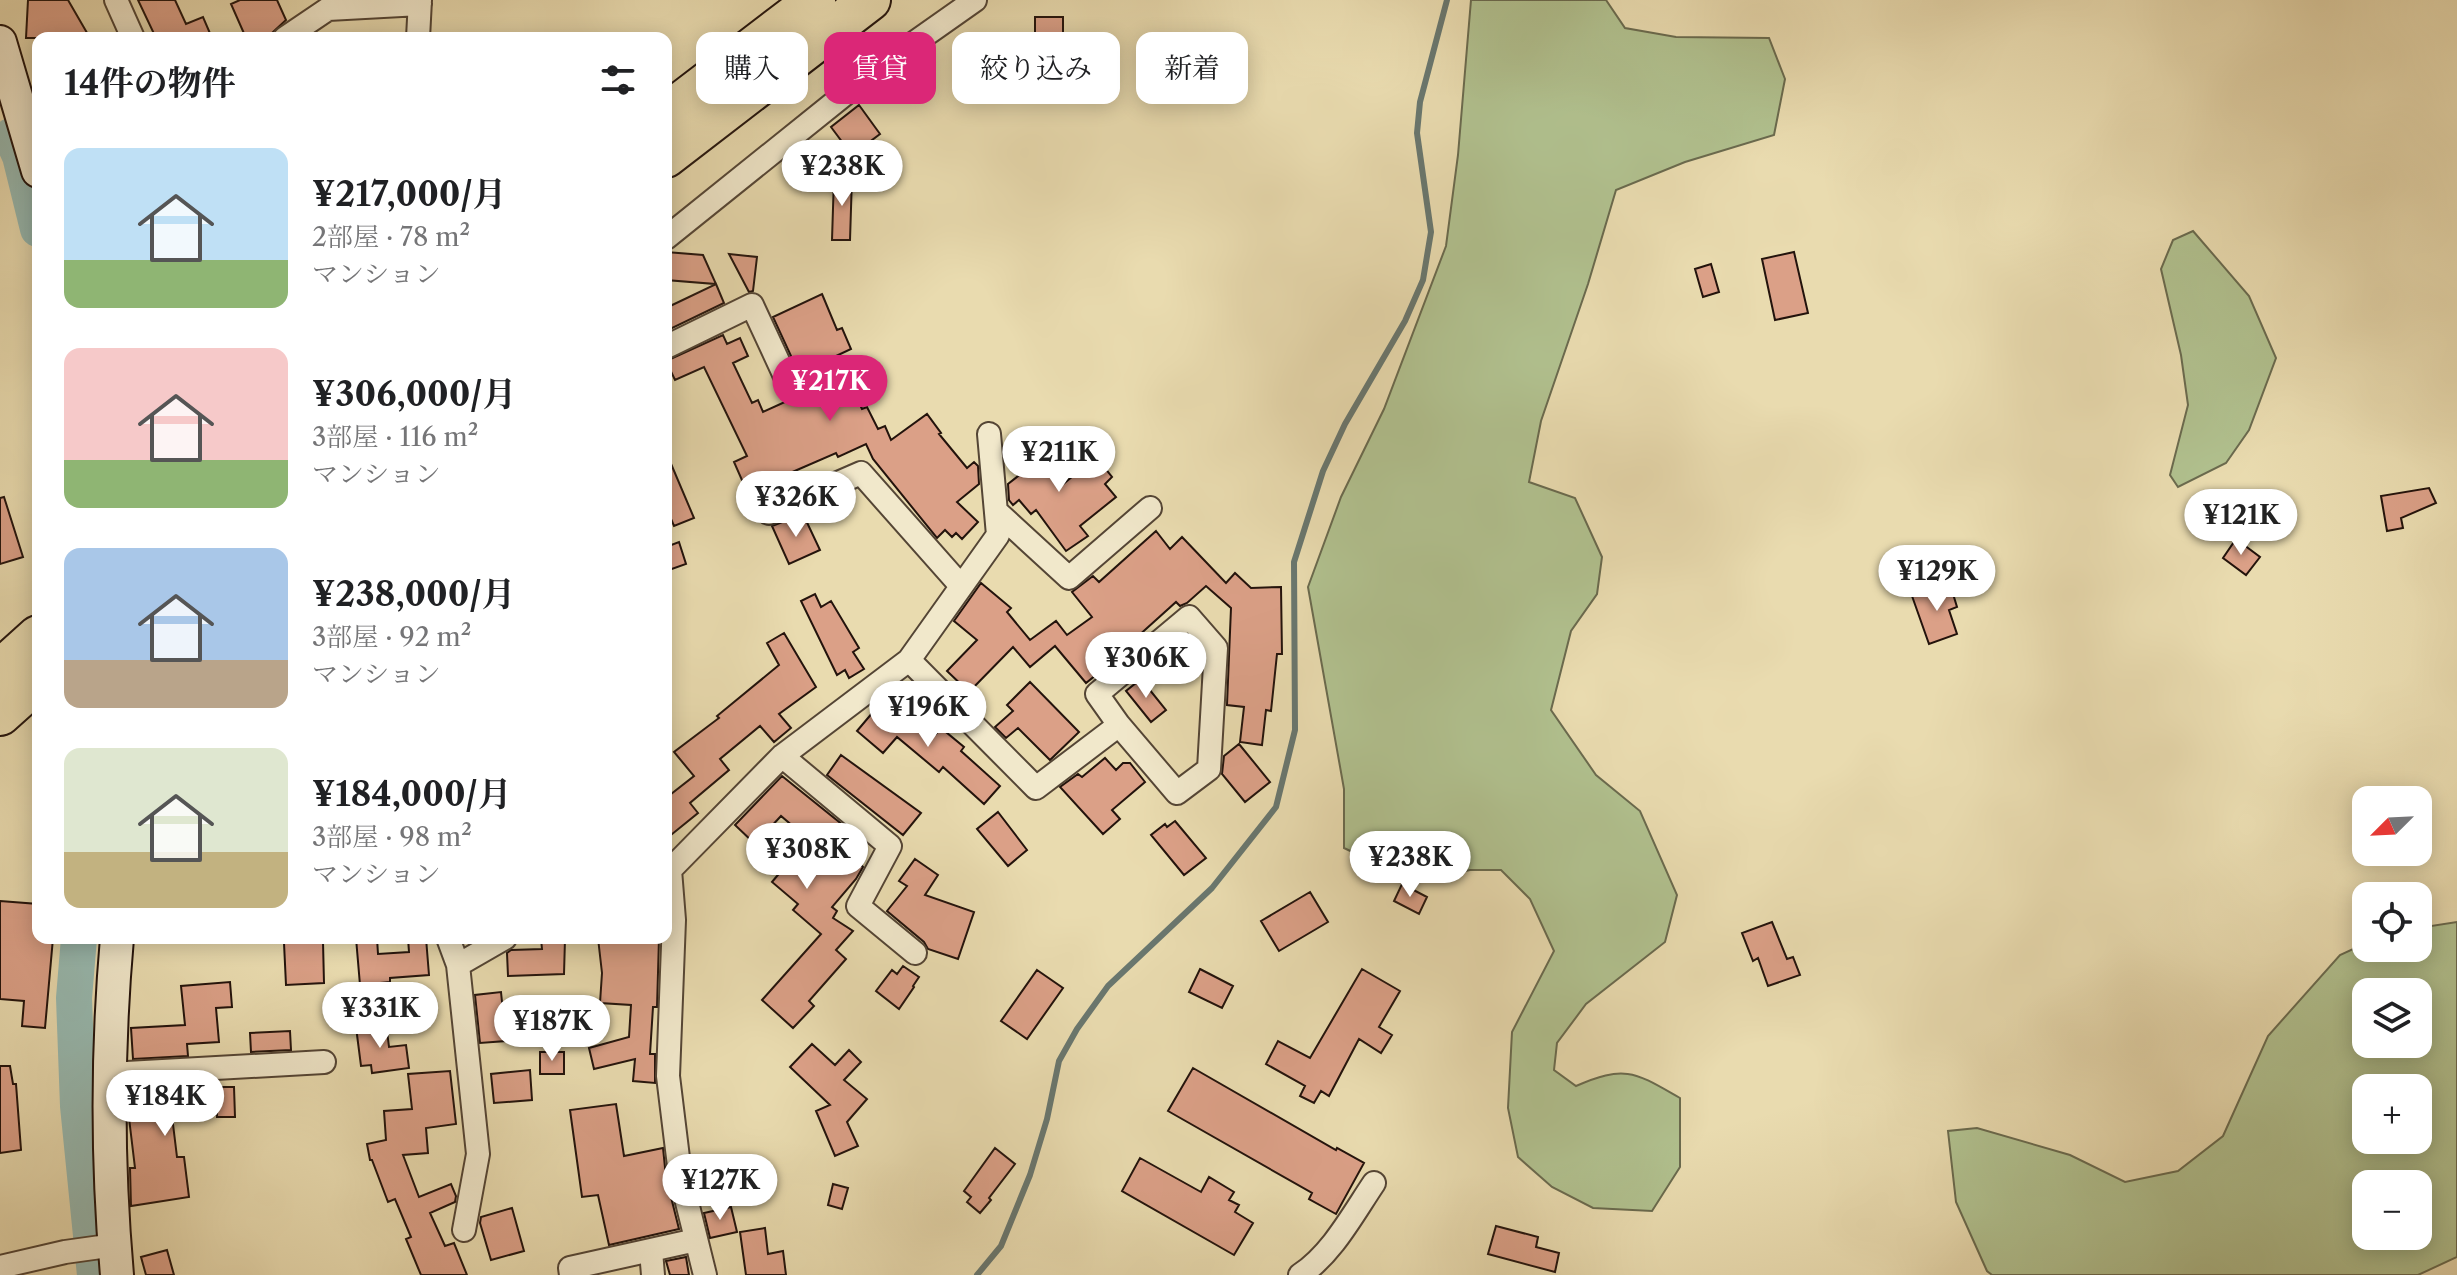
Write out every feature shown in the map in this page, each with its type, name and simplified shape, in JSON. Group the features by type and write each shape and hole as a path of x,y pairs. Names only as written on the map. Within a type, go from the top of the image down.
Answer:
{"highway":[{"path":"672,109 815,0"},
{"path":"672,152 870,0"},
{"path":"0,670 32,641"},
{"path":"0,715 32,686"}],"street":[{"path":"116,0 130,32"},
{"path":"672,233 867,64 975,0"},
{"path":"294,32 328,9 420,2 418,32"},
{"path":"0,42 32,151"},
{"path":"672,344 752,305 790,387"},
{"path":"672,864 782,756 909,660 998,535 989,434"},
{"path":"769,513 861,473 961,586"},
{"path":"996,511 1069,578 1150,508"},
{"path":"1189,617 1216,648 1209,769 1177,793 1119,725 1097,694 1189,617"},
{"path":"909,660 1036,788 1119,725"},
{"path":"782,756 890,846 858,906 915,953"},
{"path":"672,903 668,1076 680,1174 705,1275"},
{"path":"0,1267 65,1252 116,1260 109,1022 116,944"},
{"path":"450,944 458,965 478,1154 464,1230"},
{"path":"458,965 495,944"},
{"path":"109,1074 324,1062"},
{"path":"1300,1275 1313,1266 1374,1183"},
{"path":"571,1275 570,1268 696,1240"},
{"path":"651,1251 653,1275"}],"green space":[{"path":"1471,0 1606,0 1625,28 1676,37 1769,38 1785,79 1774,135 1685,162 1616,190 1541,421 1529,482 1575,498 1602,557 1597,594 1571,631 1551,710 1596,775 1640,811 1677,895 1665,942 1586,1004 1557,1043 1554,1070 1576,1086 1607,1075 1630,1074 1680,1098 1680,1167 1652,1211 1593,1208 1552,1187 1518,1157 1508,1108 1512,1032 1554,951 1530,899 1501,870 1470,870 1416,882 1344,848 1344,789 1308,587 1341,497 1384,409 1446,246 1458,155"},
{"path":"2193,231 2249,296 2276,358 2249,430 2226,463 2178,487 2170,475 2188,405 2181,355 2161,269 2173,240"},
{"path":"2457,922 2457,1257 2418,1275 1992,1275 1987,1271 1956,1202 1948,1131 1977,1128 2070,1155 2125,1182 2178,1171 2223,1136 2268,1036 2340,955 2352,949 2352,962 2432,962 2432,926"}],"building":[{"path":"28,0 68,0 87,32 32,32 32,38 26,38"},
{"path":"138,0 175,0 186,24 203,17 209,32 153,32"},
{"path":"240,0 277,0 286,20 273,32 243,32 231,4"},
{"path":"1035,17 1063,17 1063,32 1035,32"},
{"path":"859,105 880,134 852,155 831,127"},
{"path":"834,177 852,177 850,240 832,240"},
{"path":"672,252 703,255 716,284 672,280"},
{"path":"1794,252 1808,313 1775,320 1762,259"},
{"path":"729,254 757,257 753,291 749,292"},
{"path":"1711,264 1719,292 1703,297 1695,269"},
{"path":"716,284 724,303 672,328 672,305"},
{"path":"822,294 837,330 842,328 851,349 836,356 862,409 867,407 878,429 885,426 891,440 927,414 967,468 974,462 978,466 979,484 957,502 978,522 962,539 956,533 952,537 945,530 937,538 873,459 866,444 838,457 836,453 774,480 767,484 772,494 752,503 734,462 747,456 704,367 675,380 672,358 723,335 727,344 740,338 748,356 733,363 752,403 758,400 763,412 797,399 802,394 803,382 773,317"},
{"path":"1027,438 1062,485 1096,457 1112,477 1105,484 1116,497 1080,526 1088,536 1066,551 1036,510 1031,514 1019,500 1013,505 1009,500 1008,484 1022,473 1007,453"},
{"path":"672,466 694,518 674,526 672,521"},
{"path":"2429,488 2436,503 2401,518 2403,528 2387,531 2381,496"},
{"path":"4,497 23,557 0,564 0,498"},
{"path":"803,514 820,550 789,564 772,526"},
{"path":"1156,531 1170,549 1182,537 1226,583 1235,573 1251,588 1281,587 1282,654 1277,654 1271,711 1266,710 1262,745 1240,742 1244,707 1227,705 1231,608 1206,586 1187,603 1180,606 1176,602 1126,647 1128,649 1086,683 1055,646 1030,667 1013,647 969,692 947,671 977,640 954,621 981,583 1011,608 1007,612 1030,640 1056,621 1067,635 1092,617 1072,592 1093,576 1099,582"},
{"path":"2236,539 2260,557 2246,575 2223,558"},
{"path":"679,542 686,564 672,569 672,545"},
{"path":"1950,584 1957,607 1949,610 1957,634 1929,644 1912,596"},
{"path":"815,594 821,607 831,601 859,648 853,652 864,669 849,678 845,670 837,675 801,601"},
{"path":"784,633 816,687 779,714 791,728 774,742 760,726 720,759 729,770 690,803 698,813 672,834 672,793 694,776 674,752 719,718 717,716 779,665 767,643"},
{"path":"1141,679 1166,710 1151,722 1126,691"},
{"path":"1030,682 1079,732 1050,760 1018,728 1006,738 995,727 1013,711 1007,705"},
{"path":"884,699 923,734 928,728 936,734 941,728 964,747 961,751 1000,786 984,804 943,767 939,772 897,737 883,753 857,731"},
{"path":"1239,744 1270,782 1245,802 1222,774 1224,756"},
{"path":"841,755 921,813 903,835 827,775"},
{"path":"1105,758 1116,770 1123,763 1130,763 1145,782 1112,810 1120,819 1103,834 1060,787 1078,774 1082,777"},
{"path":"782,776 849,830 837,844 863,867 832,907 837,911 833,918 853,931 836,950 846,959 809,1001 814,1006 793,1028 762,1000 821,934 793,910 798,904 772,882 808,839 781,816 755,844 735,825"},
{"path":"998,812 1027,850 1008,866 977,829"},
{"path":"1175,821 1206,858 1184,875 1151,835 1165,824 1167,827"},
{"path":"915,859 938,875 925,895 974,912 958,959 928,949 924,942 887,911 907,886 899,881"},
{"path":"1402,884 1427,897 1419,914 1394,901"},
{"path":"1310,892 1328,922 1279,951 1261,921"},
{"path":"0,901 32,904 32,944 52,944 45,1028 22,1026 24,1001 0,999"},
{"path":"1772,922 1787,959 1793,957 1800,975 1768,986 1758,958 1753,961 1742,933"},
{"path":"284,944 323,944 324,983 286,985"},
{"path":"357,944 377,944 378,954 409,952 408,944 426,944 429,975 390,978 390,982 360,985"},
{"path":"542,944 565,944 564,974 508,976 507,953 511,950 542,949"},
{"path":"599,944 659,944 657,1007 653,1007 650,1054 655,1054 655,1083 633,1081 635,1059 594,1069 589,1048 629,1037 631,1005 600,1003 602,973"},
{"path":"903,966 919,977 899,1009 876,991 892,970 897,974"},
{"path":"1200,969 1233,986 1222,1008 1189,992"},
{"path":"1362,969 1400,991 1379,1027 1392,1035 1381,1053 1359,1039 1329,1096 1321,1091 1314,1103 1300,1096 1305,1086 1266,1064 1278,1041 1310,1058"},
{"path":"1037,970 1063,988 1027,1039 1001,1021"},
{"path":"230,982 232,1007 216,1008 219,1042 187,1044 188,1056 133,1059 131,1028 185,1025 181,986"},
{"path":"501,992 506,1041 480,1043 475,995"},
{"path":"386,1023 389,1047 406,1045 409,1068 372,1073 371,1065 361,1066 356,1027"},
{"path":"290,1031 291,1050 251,1052 250,1033"},
{"path":"812,1044 835,1065 849,1050 861,1062 844,1080 867,1099 847,1122 858,1146 835,1156 816,1111 830,1105 790,1067"},
{"path":"540,1052 564,1052 564,1074 540,1074"},
{"path":"0,1066 10,1066 13,1084 16,1084 21,1150 0,1153"},
{"path":"1193,1068 1364,1163 1336,1214 1309,1199 1312,1193 1168,1111"},
{"path":"530,1070 532,1100 494,1103 491,1074"},
{"path":"450,1071 456,1124 426,1128 428,1153 403,1155 419,1197 451,1184 455,1202 430,1213 445,1246 454,1243 467,1275 421,1275 406,1239 411,1237 395,1199 388,1202 370,1160 367,1144 386,1140 384,1111 412,1109 408,1074"},
{"path":"173,1084 174,1095 216,1094 216,1087 234,1087 235,1117 217,1117 217,1114 172,1116 177,1157 184,1157 189,1197 131,1206 130,1168 135,1168 129,1087"},
{"path":"616,1104 624,1156 663,1148 666,1177 679,1229 609,1245 598,1195 582,1197 570,1110"},
{"path":"995,1148 1015,1164 980,1213 967,1202 971,1197 964,1191"},
{"path":"1140,1158 1201,1192 1209,1177 1234,1192 1229,1200 1239,1205 1235,1212 1253,1223 1234,1255 1122,1191"},
{"path":"833,1184 848,1188 842,1209 828,1205"},
{"path":"731,1207 737,1232 710,1238 704,1213"},
{"path":"512,1208 524,1251 491,1260 481,1217"},
{"path":"1496,1226 1538,1237 1536,1247 1559,1253 1555,1272 1488,1254"},
{"path":"765,1228 768,1254 783,1251 786,1275 746,1275 740,1232"},
{"path":"167,1250 174,1275 146,1275 141,1257"},
{"path":"686,1257 689,1275 670,1275 666,1261"}],"waterway":[{"path":"977,1275 1001,1246 1030,1175 1047,1119 1059,1061 1077,1029 1108,986 1212,888 1276,807 1295,730 1294,562 1323,471 1345,424 1405,321 1423,280 1431,232 1417,133 1420,102 1447,0"},
{"path":"11,136 20,156 32,205"},
{"path":"78,944 74,998 78,1106 95,1275"}],"tunnel":[{"path":"836,15 849,32"}]}
